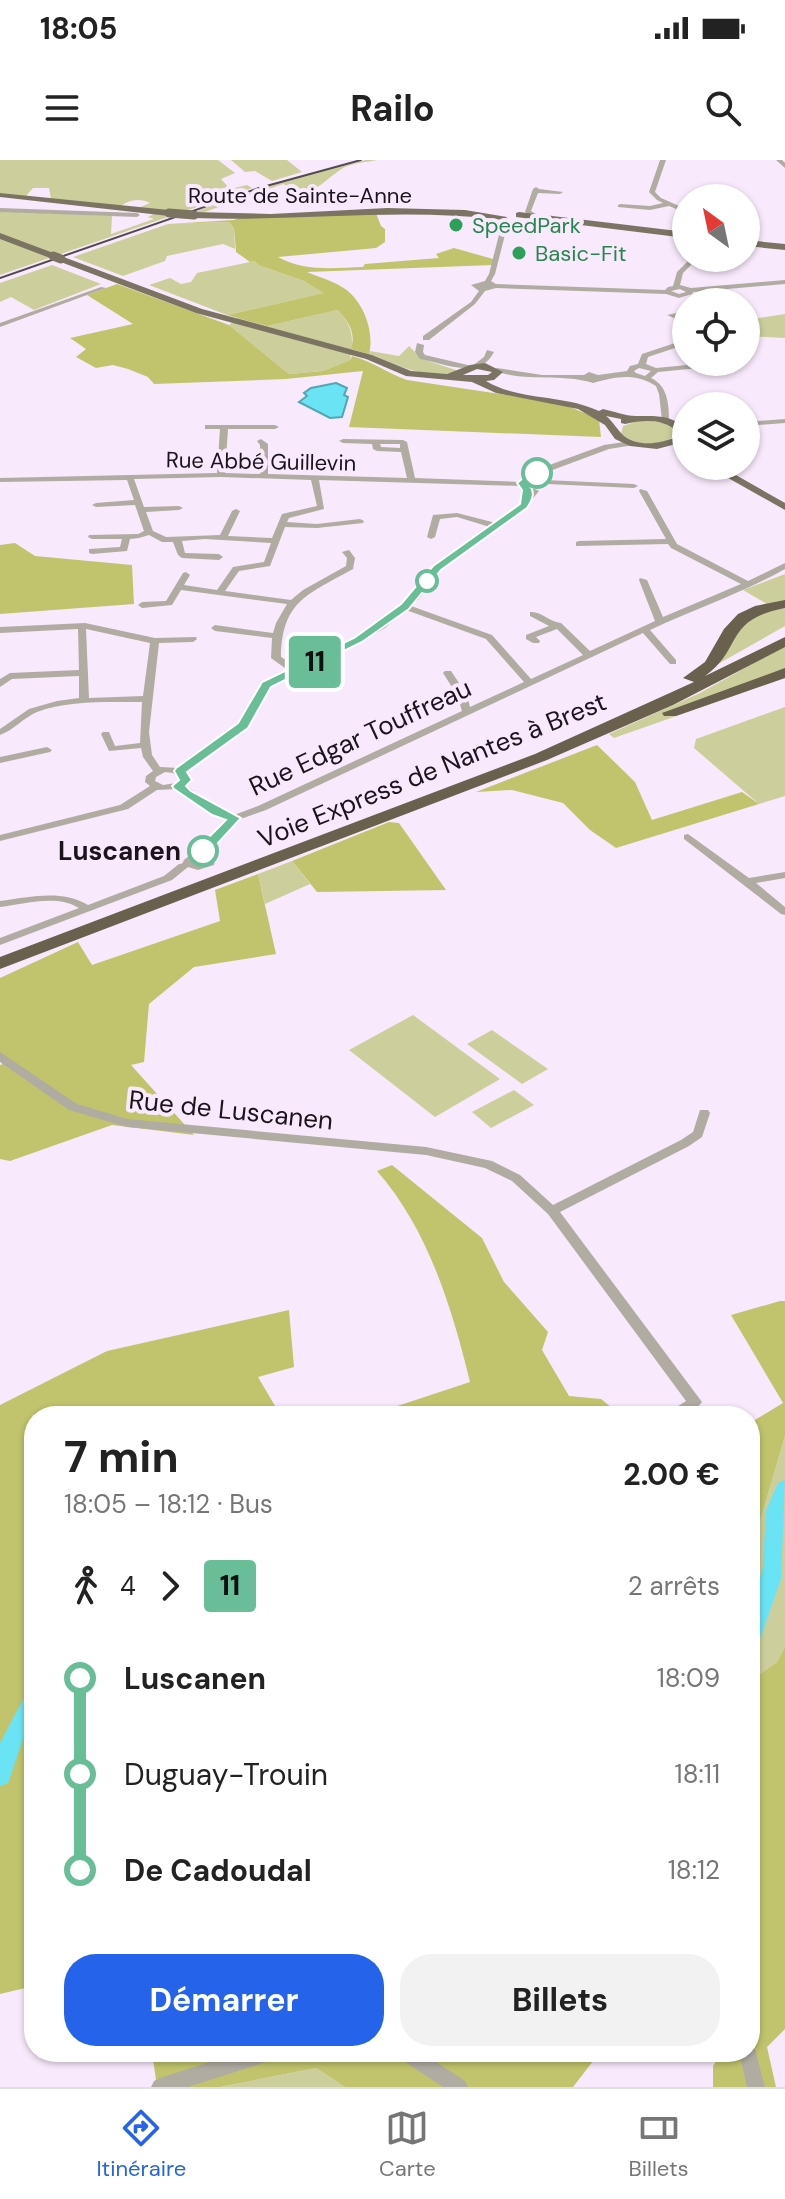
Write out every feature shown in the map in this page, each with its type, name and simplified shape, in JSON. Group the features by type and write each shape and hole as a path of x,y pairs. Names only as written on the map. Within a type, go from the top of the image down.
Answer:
{"highway":[{"path":"642,705 711,666 735,623 751,613 785,605"},
{"name":"Voie Express de Nantes à Brest","path":"0,954 486,771 642,705 785,632"},
{"name":"Voie Express de Nantes à Brest","path":"0,963 501,773 667,702 785,641"},
{"path":"501,773 785,673"}],"main road":[{"name":"Route de Sainte-Anne","path":"0,195 57,207 239,217 457,212 510,218 559,217"},
{"name":"Route de Sainte-Anne","path":"510,218 559,217 672,233"},
{"path":"0,236 199,311 369,357 409,374 438,378 492,367 491,383 497,388 560,397 615,417 664,415 672,423"},
{"path":"760,244 785,247"},
{"path":"470,373 500,392 567,402 607,419 631,443 672,448"},
{"path":"618,433 638,418"},
{"path":"664,445 672,440"},
{"path":"739,480 785,504"},
{"path":"745,480 785,504"}],"street":[{"path":"663,160 652,189 672,206"},
{"path":"779,160 785,166"},
{"path":"536,216 528,212 536,190 560,192"},
{"path":"620,206 650,208 668,204"},
{"path":"0,210 57,207 137,215 151,211"},
{"path":"510,218 488,286 473,303 423,342 419,352 423,357 470,373 492,367 518,375 584,377 593,381 601,376 672,370"},
{"path":"676,287 680,272"},
{"path":"714,288 785,282"},
{"path":"488,286 672,294"},
{"path":"0,325 103,288"},
{"path":"667,292 681,288"},
{"path":"641,366 645,356 672,346"},
{"path":"631,373 631,368 641,366 652,373 662,389 664,415"},
{"path":"760,423 785,421"},
{"path":"208,427 275,427"},
{"path":"221,475 224,427"},
{"path":"607,447 618,433"},
{"path":"338,454 344,439 403,442 412,481"},
{"path":"261,441 264,444 264,477"},
{"path":"545,480 607,447 631,443"},
{"name":"Rue Abbé Guillevin","path":"1,482 221,475 412,481 528,489 545,480"},
{"path":"130,478 149,532"},
{"path":"220,592 236,569 267,564 285,516 321,507 315,480"},
{"path":"545,480 568,485 611,485 638,492 670,541 681,552 749,585"},
{"path":"155,787 149,779 158,771 181,771 243,725 266,685 364,637 405,607 437,568 497,526 528,489"},
{"path":"96,505 179,508"},
{"path":"223,538 236,511"},
{"path":"431,537 436,517 457,515 497,526"},
{"path":"281,524 317,526 360,521"},
{"path":"92,537 126,537 149,532 165,540 223,538 275,541"},
{"path":"92,551 124,549 126,537"},
{"path":"177,540 182,555 219,557"},
{"path":"579,544 670,541"},
{"path":"296,671 276,658 275,636 290,602 350,567 351,558 346,552"},
{"name":"Rue Edgar Touffreau","path":"0,942 168,878 203,851 234,818 262,808 785,566"},
{"path":"142,605 169,603 186,575"},
{"path":"728,576 733,590"},
{"path":"643,580 660,622"},
{"path":"176,591 220,592 290,602"},
{"path":"176,591 207,598"},
{"path":"405,607 475,629 489,637 530,683"},
{"path":"533,614 556,626 589,656"},
{"path":"536,641 529,637 556,626"},
{"path":"83,628 84,702"},
{"path":"0,630 83,628 155,641 193,639"},
{"path":"215,628 275,636"},
{"path":"644,629 673,662"},
{"path":"155,641 152,681 146,699 145,745 147,755 158,771"},
{"path":"0,684 10,676 84,673"},
{"path":"448,673 462,695 467,711"},
{"path":"0,732 34,710 84,702 146,699"},
{"path":"106,734 113,754 145,745"},
{"path":"0,760 47,750"},
{"path":"179,786 186,780 181,771"},
{"path":"0,838 124,807 155,787 179,786 216,812 234,818"},
{"path":"688,837 785,912"},
{"path":"747,881 785,875"},
{"path":"0,904 62,898 75,900 86,908"},
{"name":"Rue de Luscanen","path":"0,1056 73,1107 127,1123 426,1151 488,1164 516,1178 552,1211 695,1402 689,1406"},
{"path":"552,1211 685,1143 698,1134 704,1113"},
{"path":"160,2087 238,2062"},
{"path":"420,2062 459,2087"},
{"path":"750,2062 756,2087"}],"green space":[{"path":"0,160 218,160 235,173 221,179 230,189 247,185 252,188 0,275 0,211 112,216 111,234 154,219 148,217 159,211 138,208 150,203 139,200 121,206 51,199 49,188 33,188 26,196 0,193"},
{"path":"231,160 287,160 302,172 272,181 255,171 245,172"},
{"path":"366,160 377,160 345,167 312,189 283,184 199,214 191,213 291,179"},
{"path":"376,213 385,229 385,242 376,248 278,257 309,267 363,267 365,264 439,258 436,254 454,248 493,259 493,265 307,272 338,285 356,299 369,326 369,354 351,349 353,338 350,328 338,310 267,326 227,315 324,293 304,281 258,265 255,261 250,262 236,252 234,228 229,222 168,224 234,220 245,215"},
{"path":"229,222 234,228 235,249 223,244 167,256 165,261 123,276 73,257 168,224"},
{"path":"255,261 325,293 227,315 149,285 170,278 181,284 191,282 197,273"},
{"path":"52,265 101,284 34,310 11,297 0,302 0,283"},
{"path":"117,284 229,325 289,374 323,371 350,360 352,356 407,380 560,403 599,419 601,437 349,427 363,371 286,379 154,384 148,377 128,369 113,365 96,368 76,357 86,349 70,338 133,324 87,295"},
{"path":"338,310 351,333 350,360 323,371 289,374 229,325 238,318 267,326"},
{"path":"785,314 785,338 760,337 760,318"},
{"path":"409,346 422,359 459,371 435,375 424,373 369,354 370,351 399,356"},
{"path":"641,420 665,423 672,427 672,438 649,444 634,441 621,434 623,426"},
{"path":"15,543 35,556 132,565 134,604 0,614 0,545"},
{"path":"785,574 785,602 767,604 743,590"},
{"path":"785,608 785,626 718,664 742,625 759,615"},
{"path":"785,646 785,678 614,738 609,734 700,693"},
{"path":"785,707 785,796 759,804 694,748 696,739"},
{"path":"597,745 635,782 652,820 742,792 759,804 616,848 590,830 563,803 512,790 476,792"},
{"path":"389,822 399,823 446,890 317,892 292,861"},
{"path":"292,861 310,884 265,904 258,874"},
{"path":"258,874 276,954 194,967 149,1004 144,1062 131,1065 194,1135 112,1125 10,1161 0,1159 0,1065 3,1064 0,1061 0,978 78,942 92,965 220,921 215,890"},
{"path":"413,1015 500,1079 435,1117 349,1050"},
{"path":"492,1030 548,1069 522,1084 467,1044"},
{"path":"514,1090 534,1105 491,1128 472,1112"},
{"path":"392,1165 482,1238 504,1282 548,1332 542,1350 569,1396 601,1399 610,1406 397,1406 470,1382 436,1270 411,1218 377,1171"},
{"path":"785,1301 785,1436 760,1521 760,1417 783,1403 731,1315"},
{"path":"289,1310 294,1367 258,1377 275,1406 24,1406 24,1988 0,1994 0,1405 107,1351"},
{"path":"785,1436 785,1647 777,1662 760,1674 760,1521"},
{"path":"785,1647 785,2029 767,2047 776,2087 713,2087 716,2062 760,2062 760,1674 777,1662"},
{"path":"153,2062 592,2062 573,2087 345,2087 316,2068 220,2087 157,2087"},
{"path":"316,2068 345,2087 220,2087"}],"water":[{"path":"336,383 347,388 344,395 348,397 342,417 330,418 299,402 311,388"}],"waterway":[{"path":"760,1615 773,1567 775,1510 785,1488"},
{"path":"0,1776 14,1733 24,1716"}],"railway":[{"path":"0,278 259,188 361,160"}],"bus line":[{"name":"11","path":"203,851 234,818 216,812 187,794 179,786 186,780 181,771 243,725 266,685 358,640 405,607 437,568 523,506 528,500 528,490 522,483 537,473"}],"place":[{"name":"SpeedPark","path":"456,225"},
{"name":"Basic-Fit","path":"519,253"},
{"name":"Luscanen","path":"203,851"}]}
